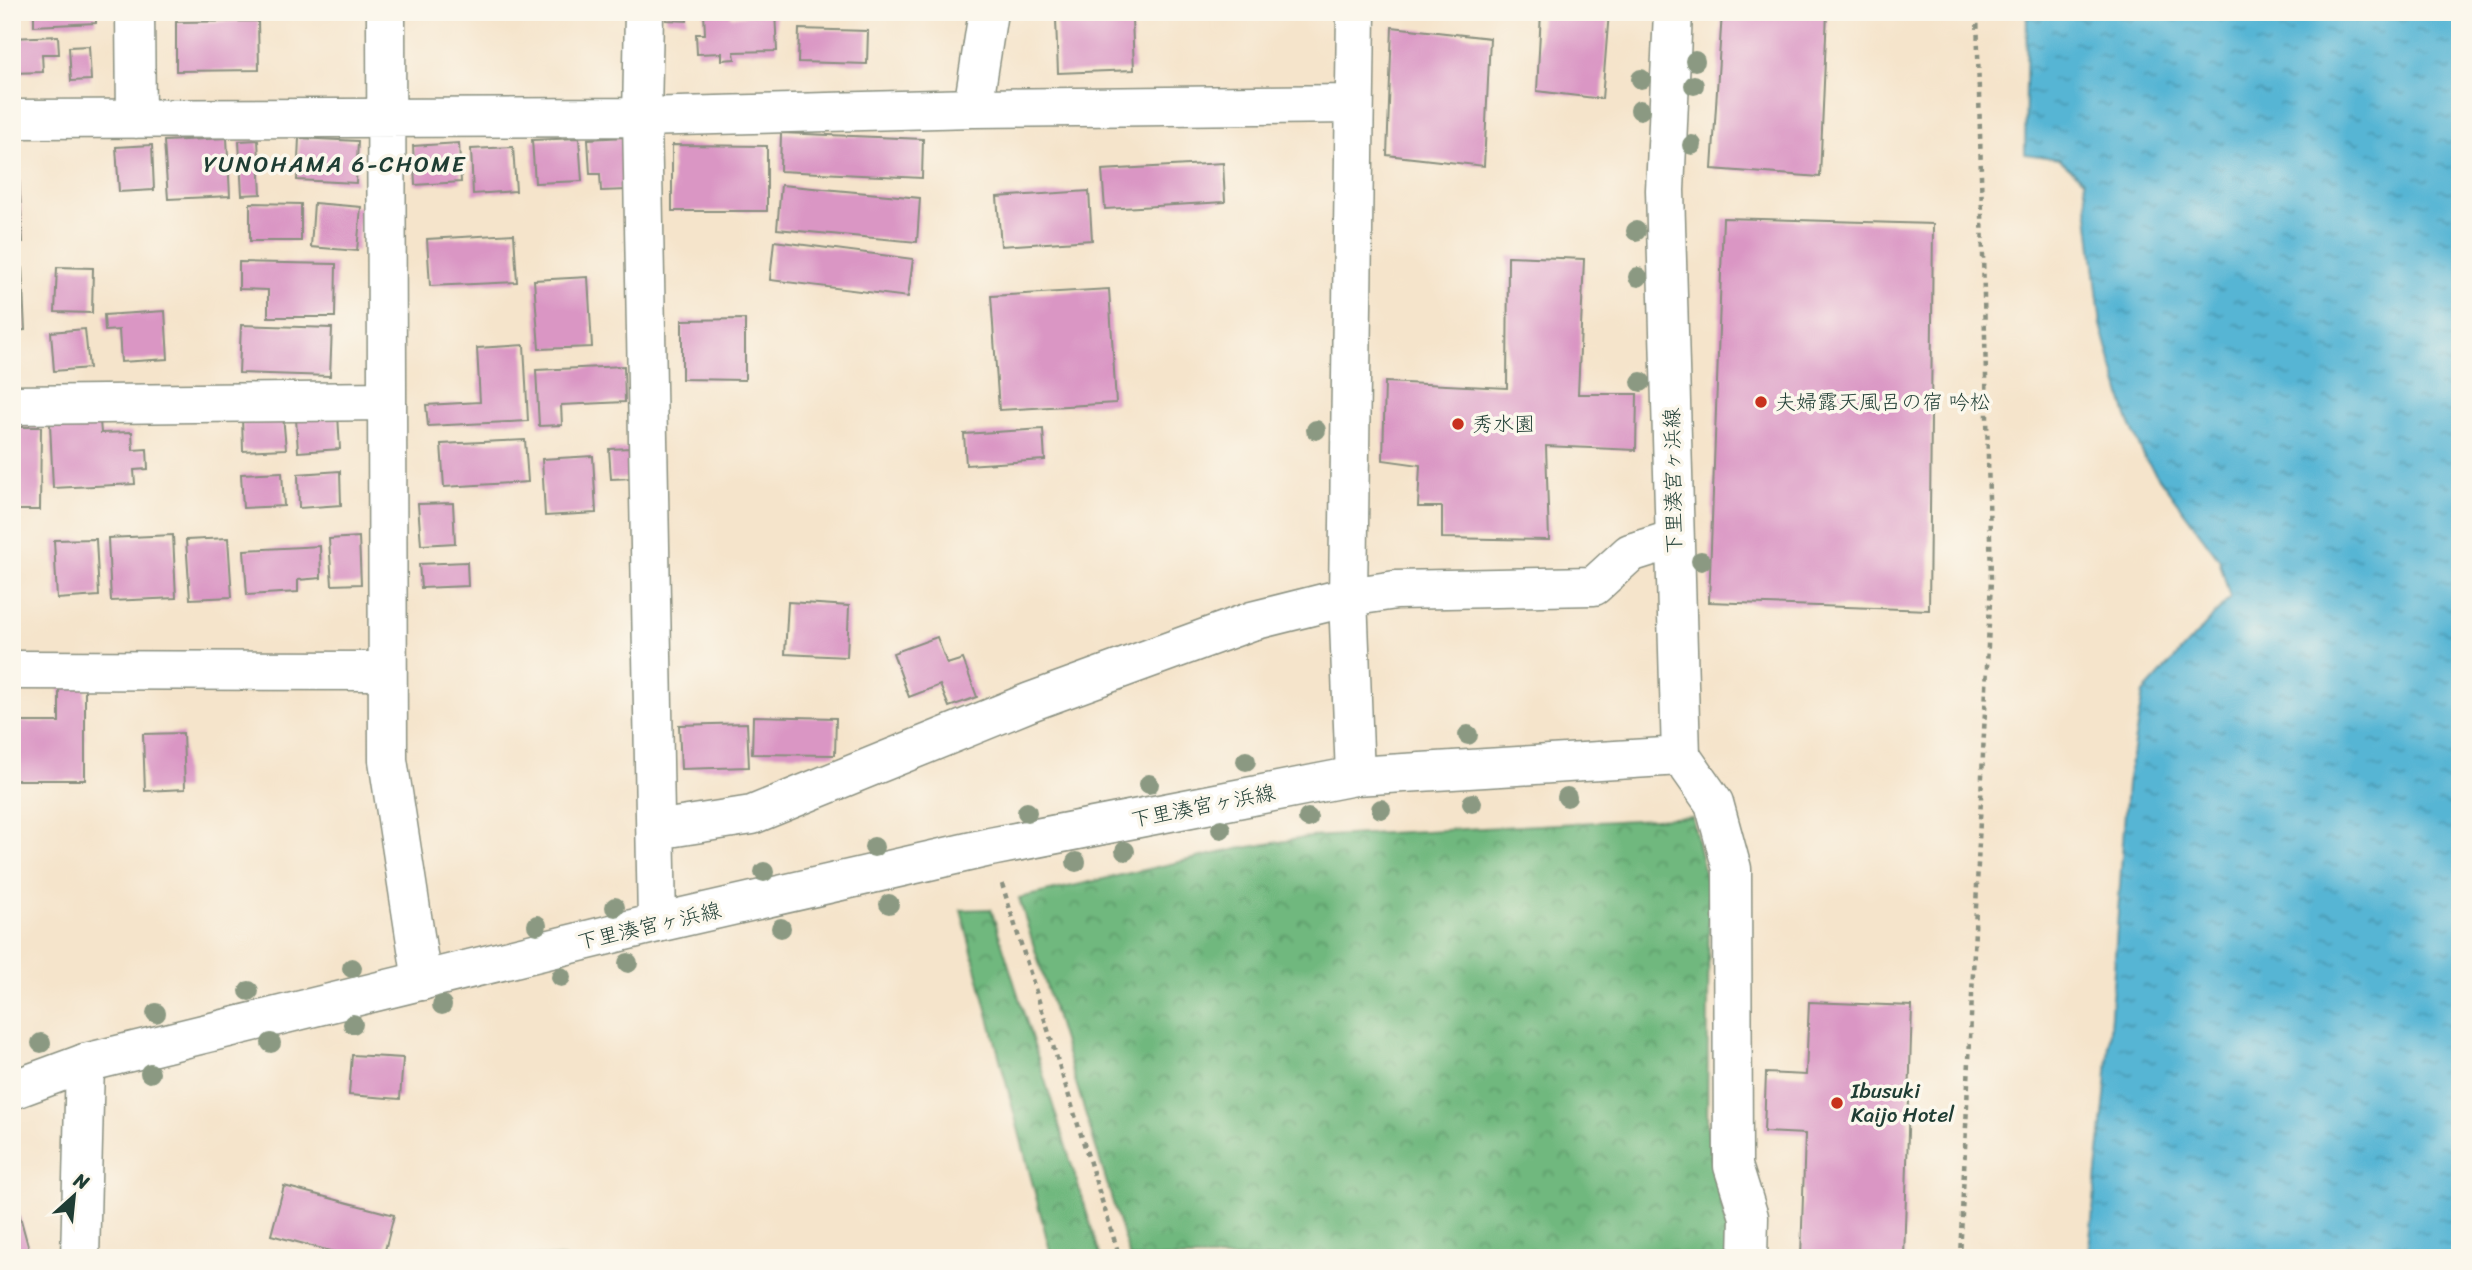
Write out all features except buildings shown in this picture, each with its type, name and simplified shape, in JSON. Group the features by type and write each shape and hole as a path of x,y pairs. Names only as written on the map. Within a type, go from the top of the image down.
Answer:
{"street":[{"path":"135,12 135,119"},
{"path":"386,12 388,760 422,981"},
{"path":"644,12 642,117 657,923"},
{"path":"973,108 988,12"},
{"path":"1355,776 1348,597 1356,12"},
{"name":"下里湊宮ヶ浜線","path":"12,1090 85,1063 657,923 990,847 1355,776 1681,756 1665,190 1673,12"},
{"path":"12,119 642,117 973,108 1354,104"},
{"path":"12,405 385,401"},
{"path":"656,830 752,814 1030,702 1252,621 1348,597 1396,590 1594,586 1630,553 1674,539"},
{"path":"12,670 386,671"},
{"path":"1681,756 1714,803 1732,869 1733,1166 1749,1217 1748,1258"},
{"path":"80,1258 85,1063"}],"path":[{"path":"1960,1258 1991,579 1977,12"},
{"path":"990,847 1120,1258"}],"green space":[{"path":"1692,817 1709,893 1707,1126 1727,1232 1727,1258 1130,1258 1019,898 1237,849 1310,837"},
{"path":"991,909 1101,1258 1052,1258 961,910"},
{"path":"404,1249 565,1258 401,1258"}],"water":[{"path":"2027,12 2460,12 2460,1258 2088,1258 2106,1086 2127,783 2143,693 2230,598 2219,559 2145,459 2127,417 2101,325 2084,180 2059,159 2025,154"}],"place":[{"name":"夫婦露天風呂の宿 吟松","path":"1761,402"},
{"name":"秀水園","path":"1458,424"},
{"name":"Ibusuki Kaijo Hotel","path":"1837,1103"}],"district":[{"name":"YUNOHAMA 6-CHOME","path":"335,164"}]}
